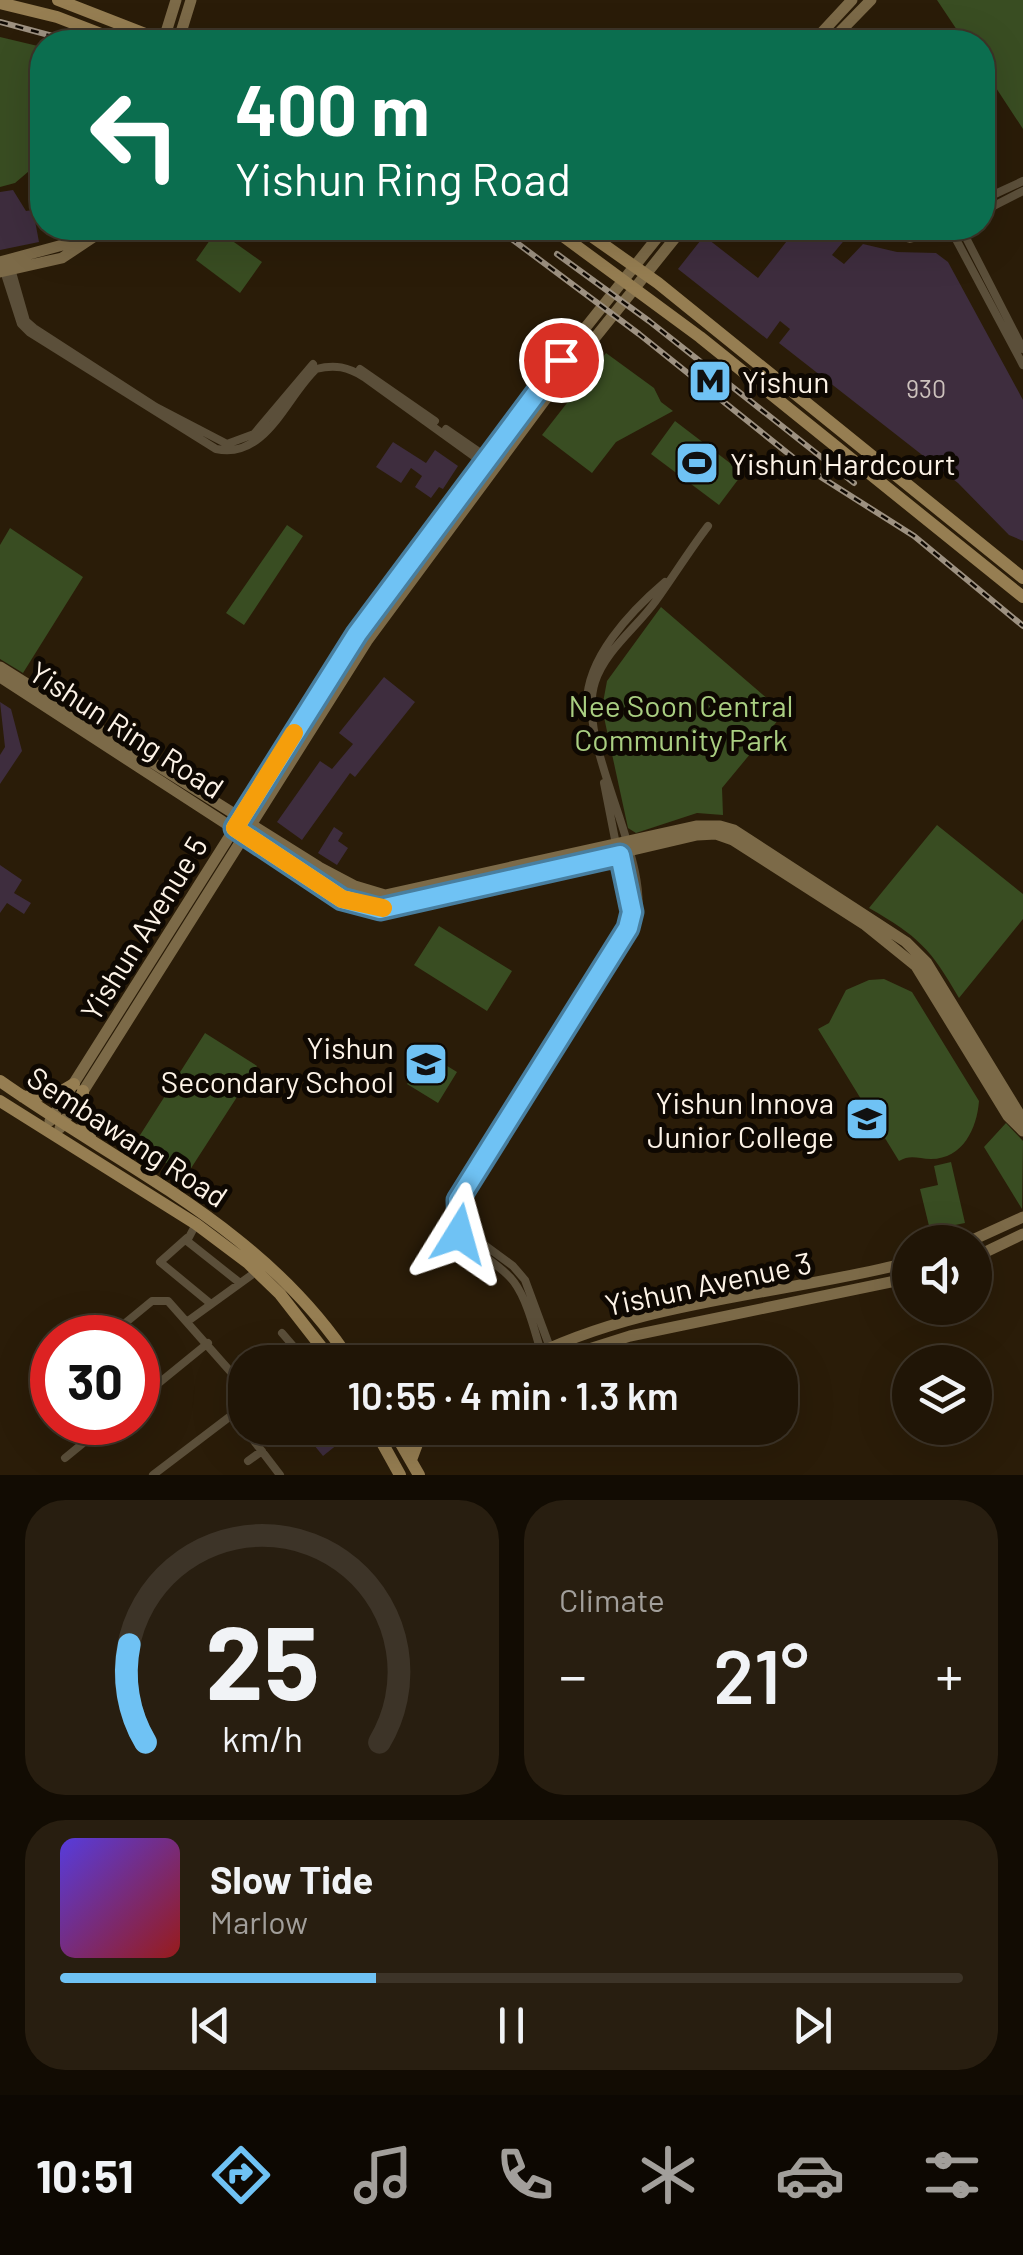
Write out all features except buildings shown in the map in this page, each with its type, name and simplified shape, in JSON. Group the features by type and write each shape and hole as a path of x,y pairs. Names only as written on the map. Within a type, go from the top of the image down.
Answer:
{"main road":[{"path":"58,0 134,30"},
{"path":"167,30 176,0"},
{"path":"182,30 191,0"},
{"path":"823,30 852,0"},
{"path":"841,30 870,0"},
{"path":"0,3 90,30"},
{"path":"4,266 75,240"},
{"path":"4,266 62,258 89,240"},
{"path":"569,240 629,283 1023,596"},
{"path":"597,240 640,270 1023,578"},
{"path":"640,270 658,240"},
{"path":"640,270 671,240"},
{"name":"Yishun Avenue 5","path":"50,1133 243,827 357,634 640,270"},
{"name":"Yishun Ring Road","path":"0,667 243,827 342,899 380,909 623,849 697,835 722,836 751,850 873,930 920,972 999,1101 1023,1131"},
{"name":"Yishun Ring Road","path":"0,677 243,827"},
{"name":"Yishun Ring Road","path":"623,849 696,826 728,828 906,942 927,963 1023,1120"},
{"name":"Sembawang Road","path":"0,1082 187,1199 271,1268 315,1314 338,1345"},
{"path":"22,1097 78,1088 81,1118 91,1140"},
{"name":"Sembawang Road","path":"0,1101 196,1224 257,1271 319,1345"},
{"path":"992,1231 1023,1217"},
{"path":"992,1249 1023,1234"},
{"name":"Yishun Avenue 3","path":"577,1345 649,1315 834,1282 892,1267"},
{"name":"Yishun Avenue 3","path":"595,1345 892,1282"},
{"path":"392,1445 390,1456 400,1475"},
{"path":"411,1460 417,1445"},
{"path":"390,1456 404,1446 419,1475"}],"street":[{"path":"995,194 1023,181"},
{"path":"995,205 1023,191"},
{"path":"957,240 1023,365"},
{"path":"967,240 1023,349"},
{"path":"4,266 26,320 34,328 218,442 235,443 254,434 304,372 314,364 337,360 367,373 490,464"},
{"path":"544,1345 525,1280 513,1266 464,1230 463,1197 635,931 639,909 589,721 587,689 604,651 668,579 708,526"},
{"path":"543,1345 515,1284 459,1234 458,1200 628,928 632,912 623,849"},
{"path":"196,1224 160,1262 212,1304"},
{"path":"186,1238 240,1283"},
{"path":"507,1274 513,1266"},
{"path":"188,1321 257,1271"},
{"path":"137,1315 156,1300 168,1302 228,1367"},
{"path":"282,1334 292,1345"},
{"path":"160,1382 208,1343"},
{"path":"153,1475 228,1419"},
{"path":"65,1458 81,1445"},
{"path":"258,1445 280,1475"},
{"path":"248,1461 262,1450"}],"green space":[{"path":"937,0 1023,0 1023,129 995,86 995,30 957,30"},
{"path":"0,37 30,44 30,170 15,183 0,187"},
{"path":"210,240 231,240 262,262 240,293 196,260"},
{"path":"606,353 654,388 661,402 673,411 616,442 592,473 542,435"},
{"name":"Yishun Hardcourt","path":"675,421 743,473 719,505 651,454"},
{"path":"287,525 303,536 244,625 226,613"},
{"path":"10,528 83,577 23,673 0,659 0,545"},
{"name":"Nee Soon Central Community Park","path":"661,607 784,713 722,788 723,815 697,813 636,833 628,828 602,708 607,681"},
{"path":"937,825 1023,894 1023,919 959,998 922,945 869,908"},
{"path":"439,926 512,971 487,1011 414,965"},
{"path":"884,979 912,992 979,1101 966,1140 942,1158 911,1157 899,1161 818,1029 829,1023 846,990 869,980"},
{"path":"205,1033 257,1066 186,1176 135,1143"},
{"path":"426,1053 457,1072 438,1103 407,1084"},
{"path":"1006,1123 1023,1141 1022,1209 984,1147"},
{"path":"951,1162 965,1223 929,1225 920,1189 938,1185 934,1166"}],"railway":[{"path":"0,22 30,30"},
{"path":"513,240 639,334 805,467 914,536 1023,626"},
{"path":"557,254 649,321 854,483"}],"slow traffic":[{"path":"294,733 235,828 342,899 383,908"}],"place":[{"name":"Yishun","path":"710,381"},
{"name":"Yishun Hardcourt","path":"697,463"},
{"name":"Yishun Secondary School","path":"426,1064"},
{"name":"Yishun Innova Junior College","path":"867,1119"}],"route":[{"path":"459,1234 455,1212 458,1200 628,928 632,912 620,855 380,909 342,899 235,828 357,634 561,360"}]}
